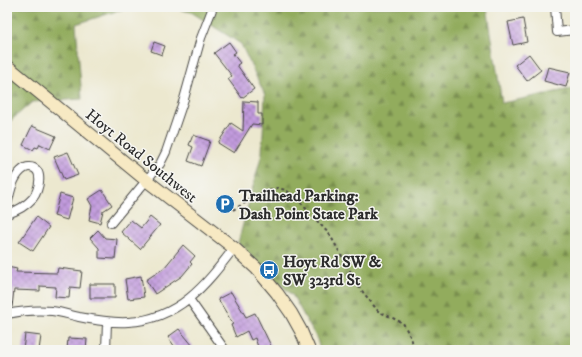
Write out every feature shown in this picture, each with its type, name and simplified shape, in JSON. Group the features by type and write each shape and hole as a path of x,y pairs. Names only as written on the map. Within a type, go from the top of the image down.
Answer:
{"main road":[{"name":"Hoyt Road Southwest","path":"7,66 146,180 234,248 256,268 277,293 301,331 309,350"}],"street":[{"path":"111,223 160,164 169,145 201,38 213,7"},
{"path":"555,7 557,32 575,30"},
{"path":"7,205 14,182 20,171 30,167 35,169 38,173 39,181 34,195 25,205 7,214"},
{"path":"7,314 14,312 53,311 107,322 145,320 177,307 189,299 206,282 234,248"},
{"path":"189,299 225,350"},
{"path":"106,350 107,322"}],"path":[{"path":"233,210 263,192 277,188 286,190 301,203 330,236 359,287 378,311 403,323 411,338 415,350"}],"green space":[{"path":"7,7 130,7 76,24 82,99 32,102 7,124"},
{"path":"168,7 487,7 502,103 575,88 575,350 320,350 317,339 293,296 238,243 262,153 265,95 241,44 191,12"}],"building":[{"path":"523,19 527,42 513,45 508,22"},
{"path":"154,42 165,46 162,55 151,51"},
{"path":"229,42 236,52 233,54 240,63 237,65 254,89 242,98 228,79 232,76 214,53"},
{"path":"529,54 541,70 527,81 515,65"},
{"path":"548,67 570,72 566,87 544,81"},
{"path":"244,101 258,102 258,114 262,114 262,125 252,124 234,153 218,143 231,123 243,131"},
{"path":"32,126 56,136 50,149 40,144 38,148 35,147 33,150 23,145"},
{"path":"193,135 210,141 201,166 188,161 193,147 189,145"},
{"path":"68,152 78,175 64,180 54,157"},
{"path":"102,190 112,205 103,211 100,223 89,220 92,206 88,199"},
{"path":"60,194 73,198 67,220 54,216"},
{"path":"36,217 49,227 33,251 19,242"},
{"path":"150,217 160,225 140,249 121,232 131,220 141,228"},
{"path":"98,230 105,238 117,239 115,259 99,258 99,248 90,238"},
{"path":"183,245 195,256 190,262 192,264 182,276 155,294 146,280 164,268"},
{"path":"7,267 17,269 16,272 57,273 58,268 82,271 80,288 70,287 69,298 55,297 56,287 40,286 40,291 14,290 12,307 7,307"},
{"path":"141,276 144,297 128,299 125,279"},
{"path":"90,284 115,284 115,298 90,298"},
{"path":"231,292 246,317 255,313 273,350 259,350 255,338 251,340 247,331 236,337 231,325 233,324 218,299"},
{"path":"179,329 193,346 188,350 177,350 168,337"},
{"path":"25,334 41,336 39,350 23,350"},
{"path":"68,338 87,339 86,350 67,350"}],"place":[{"name":"Trailhead Parking: Dash Point State Park","path":"225,204"},
{"name":"Hoyt Rd SW & SW 323rd St","path":"269,270"}]}
